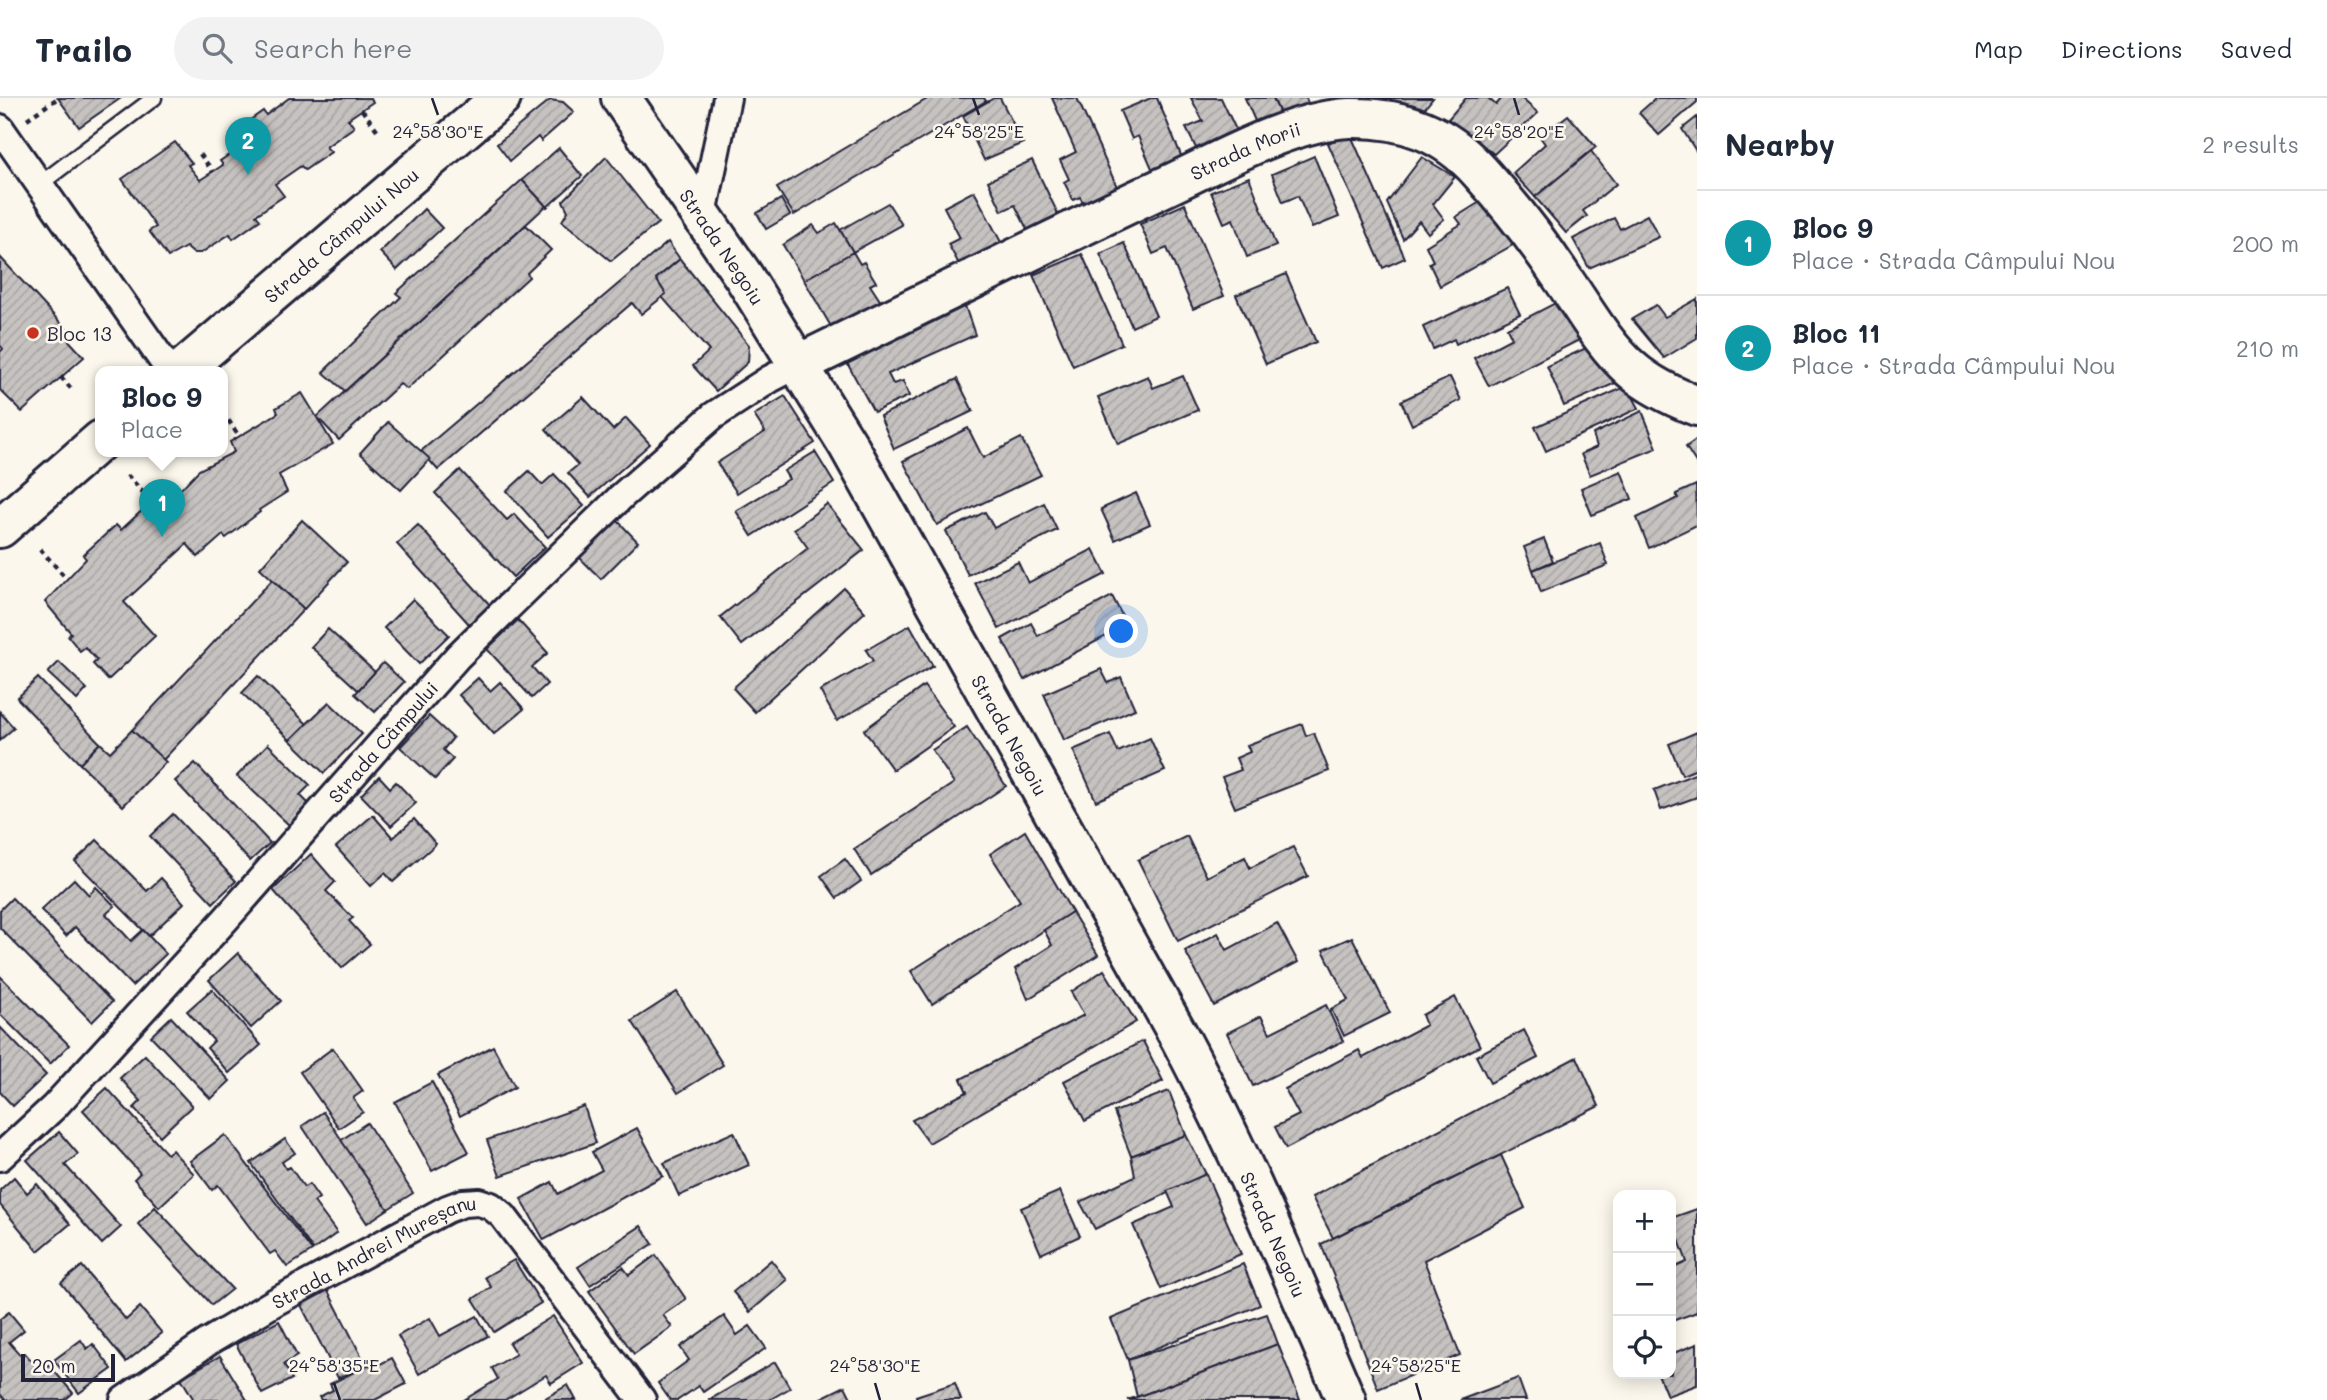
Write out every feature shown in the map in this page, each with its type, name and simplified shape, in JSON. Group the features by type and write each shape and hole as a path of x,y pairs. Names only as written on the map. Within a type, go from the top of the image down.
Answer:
{"street":[{"name":"Strada Câmpului Nou","path":"187,366 502,98"},
{"name":"Strada Negoiu","path":"621,98 703,214 799,364 900,536 1221,1116 1346,1400"},
{"path":"703,214 727,98"},
{"name":"Strada Morii","path":"799,364 1074,229 1280,135 1328,121 1373,119 1431,132 1460,152 1534,236 1606,342 1632,370 1661,390 1697,406"},
{"path":"11,125 40,184 167,366"},
{"name":"Strada Câmpului","path":"0,1157 54,1107 458,656 623,495 713,416 769,379 799,364"},
{"path":"0,528 95,445"},
{"name":"Strada Andrei Mureșanu","path":"124,1400 208,1342 275,1302 447,1209 463,1203 479,1202 492,1206 515,1231 642,1400"}],"lane":[{"path":"40,184 154,98"}],"path":[{"path":"11,125 58,98"},
{"path":"362,110 378,131"},
{"path":"200,154 213,172"},
{"path":"61,377 74,392"},
{"path":"228,420 238,435"},
{"path":"127,475 151,502"},
{"path":"40,549 67,579"}],"building":[{"path":"58,98 121,98 79,127"},
{"path":"289,98 371,98 373,102 348,119 354,127 326,147 331,152 305,170 301,166 275,184 284,196 256,215 260,220 233,239 230,234 201,253 193,253 186,247 168,257 149,231 156,227 122,179 175,142 192,163 188,165 200,180 223,165 220,161 245,144 236,130 263,111 266,115"},
{"path":"929,98 984,98 986,101 794,215 777,188"},
{"path":"994,98 1000,98 1023,143 984,160 963,116"},
{"path":"1052,98 1077,98 1118,189 1084,204 1080,197 1073,200 1064,182 1069,179 1060,160 1076,152"},
{"path":"1157,98 1183,160 1154,173 1138,136 1132,139 1120,111"},
{"path":"1191,98 1221,98 1239,136 1199,154 1186,128 1203,121"},
{"path":"1245,98 1273,98 1282,118 1258,128"},
{"path":"1273,98 1306,98 1309,106 1282,118"},
{"path":"1357,98 1433,98 1421,113"},
{"path":"1466,98 1488,98 1496,105 1502,98 1521,98 1538,113 1494,154 1448,119"},
{"path":"1656,98 1697,98 1697,102 1659,135 1639,113"},
{"path":"550,100 563,102 574,112 541,141 538,137 510,161 497,144"},
{"path":"1568,115 1596,147 1535,197 1513,173 1545,144 1540,137"},
{"path":"1697,117 1697,150 1696,151 1682,129"},
{"path":"1350,133 1405,258 1383,268 1328,143"},
{"path":"559,148 582,176 547,207 522,180"},
{"path":"1591,151 1616,184 1583,211 1587,216 1566,233 1535,197"},
{"path":"1314,156 1339,217 1312,228 1298,196 1283,202 1272,174"},
{"path":"606,157 658,223 611,261 562,221 568,211 563,201"},
{"path":"1422,157 1455,177 1433,204 1444,219 1428,233 1419,221 1403,239 1387,203"},
{"path":"1032,160 1060,218 1029,233 1015,205 1002,211 988,181"},
{"path":"1249,177 1276,246 1247,257 1233,219 1224,223 1211,192"},
{"path":"522,180 546,206 345,391 323,372 401,297 396,293"},
{"path":"974,191 1002,244 960,266 948,244 960,238 944,207"},
{"path":"1488,197 1520,241 1440,286 1429,263 1433,261 1426,246 1461,224 1456,217"},
{"path":"781,199 790,215 766,229 757,213"},
{"path":"888,203 902,225 853,252 840,230"},
{"path":"1185,204 1224,296 1193,309 1167,248 1153,254 1140,224"},
{"path":"424,209 442,228 397,270 380,252"},
{"path":"1647,215 1659,237 1589,268 1573,239 1614,218 1620,229"},
{"path":"836,223 853,252 804,280 783,245 813,225 819,233"},
{"path":"526,225 551,250 527,273 529,277 407,389 400,384 339,440 317,417"},
{"path":"668,242 680,259 656,279 666,294 641,314 632,303 438,470 421,451"},
{"path":"1124,243 1156,316 1132,327 1100,254"},
{"path":"853,252 860,264 864,262 876,282 870,285 881,302 833,330 804,280"},
{"path":"1082,254 1122,344 1073,366 1033,275"},
{"name":"Bloc 13","path":"0,257 68,331 64,335 84,357 22,412 0,390 0,352 3,349 0,345"},
{"path":"680,259 749,345 748,362 716,391 693,366 709,351 662,297 666,294 656,279"},
{"path":"1286,274 1316,342 1266,364 1236,295"},
{"path":"1507,288 1520,314 1456,344 1454,339 1433,349 1423,327"},
{"path":"1565,298 1585,337 1489,386 1474,358 1512,338 1507,328"},
{"path":"1697,299 1697,338 1664,358 1632,319 1656,305 1665,317"},
{"path":"965,306 975,335 888,374 893,384 903,381 909,396 874,412 847,363"},
{"path":"1597,343 1620,381 1564,406 1547,366"},
{"path":"1148,376 1153,388 1183,376 1198,410 1118,444 1098,397"},
{"path":"1450,377 1461,400 1412,425 1401,401"},
{"path":"957,379 973,411 894,449 880,416"},
{"path":"1627,386 1639,408 1546,451 1535,427"},
{"path":"302,393 333,444 279,475 287,492 259,510 260,512 226,538 223,535 198,557 187,544 124,602 155,636 108,680 93,664 97,660 85,647 80,651 68,636 71,633 45,602 86,559 83,555 116,525 121,530 164,490 173,497 199,470 228,457 234,452 230,442 278,413 276,408"},
{"path":"785,396 815,443 737,493 717,463 765,432 754,415"},
{"path":"583,397 613,430 626,418 650,444 590,497 568,473 578,465 546,429"},
{"path":"1642,411 1657,448 1590,475 1581,454 1597,447 1593,434"},
{"path":"388,422 430,459 401,490 360,453"},
{"path":"968,428 983,458 1021,438 1041,475 937,525 903,461"},
{"path":"1697,439 1697,464 1686,447"},
{"path":"815,452 834,483 752,536 736,511 789,479 784,471"},
{"path":"460,470 507,520 514,514 545,547 513,577 435,493"},
{"path":"529,471 542,485 554,474 584,506 548,537 507,491"},
{"path":"1621,471 1632,499 1592,515 1581,488"},
{"path":"1696,485 1697,525 1649,548 1637,518 1678,498 1676,494"},
{"path":"1136,493 1150,524 1115,540 1101,509"},
{"path":"1044,503 1057,530 968,575 946,531 985,512 994,528"},
{"path":"827,504 864,550 742,645 720,617 808,548 794,529"},
{"path":"616,519 638,542 601,579 578,556"},
{"path":"302,520 347,562 304,609 260,568"},
{"path":"418,525 490,605 469,624 397,544"},
{"path":"1544,539 1553,561 1533,570 1524,547"},
{"path":"1600,543 1608,565 1541,592 1533,570"},
{"path":"1093,549 1106,574 999,629 975,583 1018,562 1028,583"},
{"path":"272,580 304,609 163,760 132,730"},
{"path":"844,588 865,612 755,712 733,688"},
{"path":"1112,596 1127,625 1024,680 1002,639 1031,623 1038,636"},
{"path":"413,599 449,635 419,664 384,628"},
{"path":"518,620 548,653 532,667 547,684 532,698 487,649"},
{"path":"910,625 933,666 837,721 820,691 873,661 866,650"},
{"path":"328,629 375,672 358,690 311,647"},
{"path":"59,662 87,689 77,700 48,673"},
{"path":"383,663 404,682 375,712 355,694"},
{"path":"1101,669 1108,683 1121,677 1135,709 1064,740 1044,694"},
{"path":"258,676 307,724 290,740 242,693"},
{"path":"38,678 100,743 80,764 17,698"},
{"path":"478,678 490,691 500,682 524,709 494,734 459,695"},
{"path":"924,686 954,727 893,770 864,730"},
{"path":"329,702 362,734 324,773 290,740"},
{"path":"0,712 14,728 0,740"},
{"path":"429,716 453,738 443,750 453,759 435,779 400,747"},
{"path":"1302,724 1306,736 1314,733 1329,771 1235,808 1222,777 1241,770 1236,758 1250,752 1247,745"},
{"path":"967,727 1006,786 871,875 854,849 954,783 932,750"},
{"path":"132,730 166,762 123,806 80,764 100,743 110,752"},
{"path":"1697,732 1697,769 1682,775 1669,744"},
{"path":"1110,734 1118,752 1150,738 1165,771 1096,801 1073,750"},
{"path":"268,744 310,785 300,795 309,804 289,825 237,776"},
{"path":"195,763 270,843 250,861 175,781"},
{"path":"1697,773 1697,797 1661,810 1654,790"},
{"path":"379,776 390,788 396,782 416,803 391,826 361,795"},
{"path":"173,814 236,881 213,903 150,836"},
{"path":"373,815 393,838 414,819 436,844 393,882 385,873 371,886 336,847"},
{"path":"1025,831 1072,912 932,1004 911,971 1020,901 990,854"},
{"path":"1187,836 1207,877 1245,857 1250,868 1293,847 1308,876 1178,941 1138,860"},
{"path":"97,840 147,891 161,878 184,903 149,936 75,861"},
{"path":"311,854 335,882 326,891 353,918 349,921 370,944 342,968 273,890"},
{"path":"845,859 861,881 837,898 821,876"},
{"path":"74,879 89,895 96,887 115,906 106,914 131,941 143,930 166,954 132,986 75,927 66,936 41,910"},
{"path":"12,898 112,1002 92,1022 0,928 0,910"},
{"path":"1072,912 1098,955 1028,999 1015,969 1052,945 1044,930"},
{"path":"1277,923 1298,962 1214,1006 1185,951 1218,933 1227,950"},
{"path":"1352,937 1390,1013 1344,1036 1331,1009 1348,1000 1323,950"},
{"path":"238,953 281,1001 251,1028 209,980"},
{"path":"1104,970 1136,1022 929,1143 912,1120 967,1092 961,1079 1084,1015 1071,992"},
{"path":"0,976 69,1045 50,1064 0,1014"},
{"path":"212,989 261,1045 229,1073 207,1048 214,1041 187,1011"},
{"path":"677,992 723,1065 678,1093 632,1021"},
{"path":"1455,997 1480,1046 1286,1149 1275,1127 1299,1115 1285,1089 1359,1050 1363,1058 1426,1025 1422,1015"},
{"path":"1326,1005 1343,1041 1253,1086 1227,1033 1261,1016 1270,1033"},
{"path":"171,1017 230,1081 211,1099 151,1036"},
{"path":"0,1027 46,1075 13,1106 0,1092"},
{"path":"1524,1030 1538,1058 1490,1083 1476,1056"},
{"path":"1143,1041 1163,1081 1085,1121 1064,1081"},
{"path":"493,1046 515,1087 460,1116 438,1075"},
{"path":"333,1048 363,1091 353,1098 363,1112 339,1128 300,1072"},
{"path":"145,1055 192,1106 160,1136 134,1108 141,1101 120,1078"},
{"path":"1577,1057 1599,1106 1333,1238 1312,1197"},
{"path":"432,1082 469,1152 432,1171 395,1102"},
{"path":"107,1088 167,1154 172,1150 194,1174 159,1207 134,1179 140,1173 83,1110"},
{"path":"1169,1091 1186,1135 1131,1156 1114,1112"},
{"path":"584,1106 596,1143 500,1176 487,1140"},
{"path":"323,1112 388,1209 367,1223 302,1126"},
{"path":"367,1123 413,1193 388,1209 341,1140"},
{"path":"637,1128 663,1176 544,1240 521,1199 552,1182 558,1194 602,1170 592,1152"},
{"path":"59,1132 78,1154 65,1165 121,1227 102,1244 27,1160"},
{"path":"734,1132 749,1165 679,1196 664,1163"},
{"path":"225,1135 312,1251 287,1267 275,1251 270,1254 218,1185 212,1190 190,1161"},
{"path":"1186,1135 1206,1174 1095,1229 1080,1202 1135,1176 1131,1156"},
{"path":"285,1139 295,1153 282,1162 286,1169 290,1167 304,1187 309,1184 319,1198 314,1202 337,1233 313,1250 251,1163"},
{"path":"1501,1155 1525,1208 1424,1260 1460,1355 1378,1389 1321,1244"},
{"path":"1206,1174 1241,1254 1161,1289 1133,1225 1174,1207 1167,1191"},
{"path":"14,1177 27,1193 37,1184 70,1224 38,1251 0,1205 0,1190"},
{"path":"1060,1191 1080,1236 1041,1254 1021,1208"},
{"path":"155,1207 232,1289 212,1305 138,1224"},
{"path":"1697,1209 1697,1312 1676,1320 1676,1267 1687,1262 1676,1232 1676,1216"},
{"path":"641,1226 653,1244 590,1285 578,1267"},
{"path":"656,1255 686,1299 663,1315 672,1327 634,1354 589,1291 623,1267 629,1275"},
{"path":"514,1260 541,1303 494,1332 473,1299 491,1287 485,1277"},
{"path":"771,1260 787,1280 750,1312 733,1292"},
{"path":"1243,1264 1260,1305 1128,1360 1111,1319"},
{"path":"82,1266 126,1320 140,1307 162,1333 126,1362 61,1283"},
{"path":"327,1289 366,1365 338,1378 300,1303"},
{"path":"9,1312 24,1330 9,1342 21,1356 25,1353 41,1372 49,1365 73,1393 65,1400 5,1400 0,1394 0,1319"},
{"path":"1267,1314 1278,1344 1137,1397 1128,1360"},
{"path":"477,1316 488,1336 419,1374 398,1336 430,1318 440,1336"},
{"path":"553,1316 583,1363 551,1383 546,1375 505,1400 464,1400 498,1379 492,1368 516,1354 509,1343"},
{"path":"724,1316 737,1335 750,1326 766,1348 703,1392 699,1386 678,1400 670,1400 658,1383 689,1360 680,1347"},
{"path":"279,1321 297,1356 284,1364 292,1379 262,1394 236,1344"},
{"path":"81,1340 87,1349 93,1344 112,1369 79,1393 54,1360"},
{"path":"1278,1344 1300,1400 1127,1400 1137,1397"},
{"path":"1697,1344 1697,1385 1667,1396 1660,1379 1676,1379 1676,1352"},
{"path":"220,1356 247,1400 194,1400 181,1378"},
{"path":"392,1358 406,1384 375,1400 321,1400 319,1397 333,1390 330,1384 370,1364 372,1368"},
{"path":"775,1362 790,1388 769,1400 709,1400"},
{"path":"1518,1378 1526,1400 1460,1400"},
{"path":"955,1383 961,1400 917,1400 916,1396"},
{"path":"568,1385 576,1400 542,1400"},
{"path":"845,1386 852,1400 817,1400"}],"place":[{"name":"Bloc 11","path":"248,175"},
{"name":"Bloc 13","path":"33,333"},
{"name":"Bloc 9","path":"162,537"}]}
